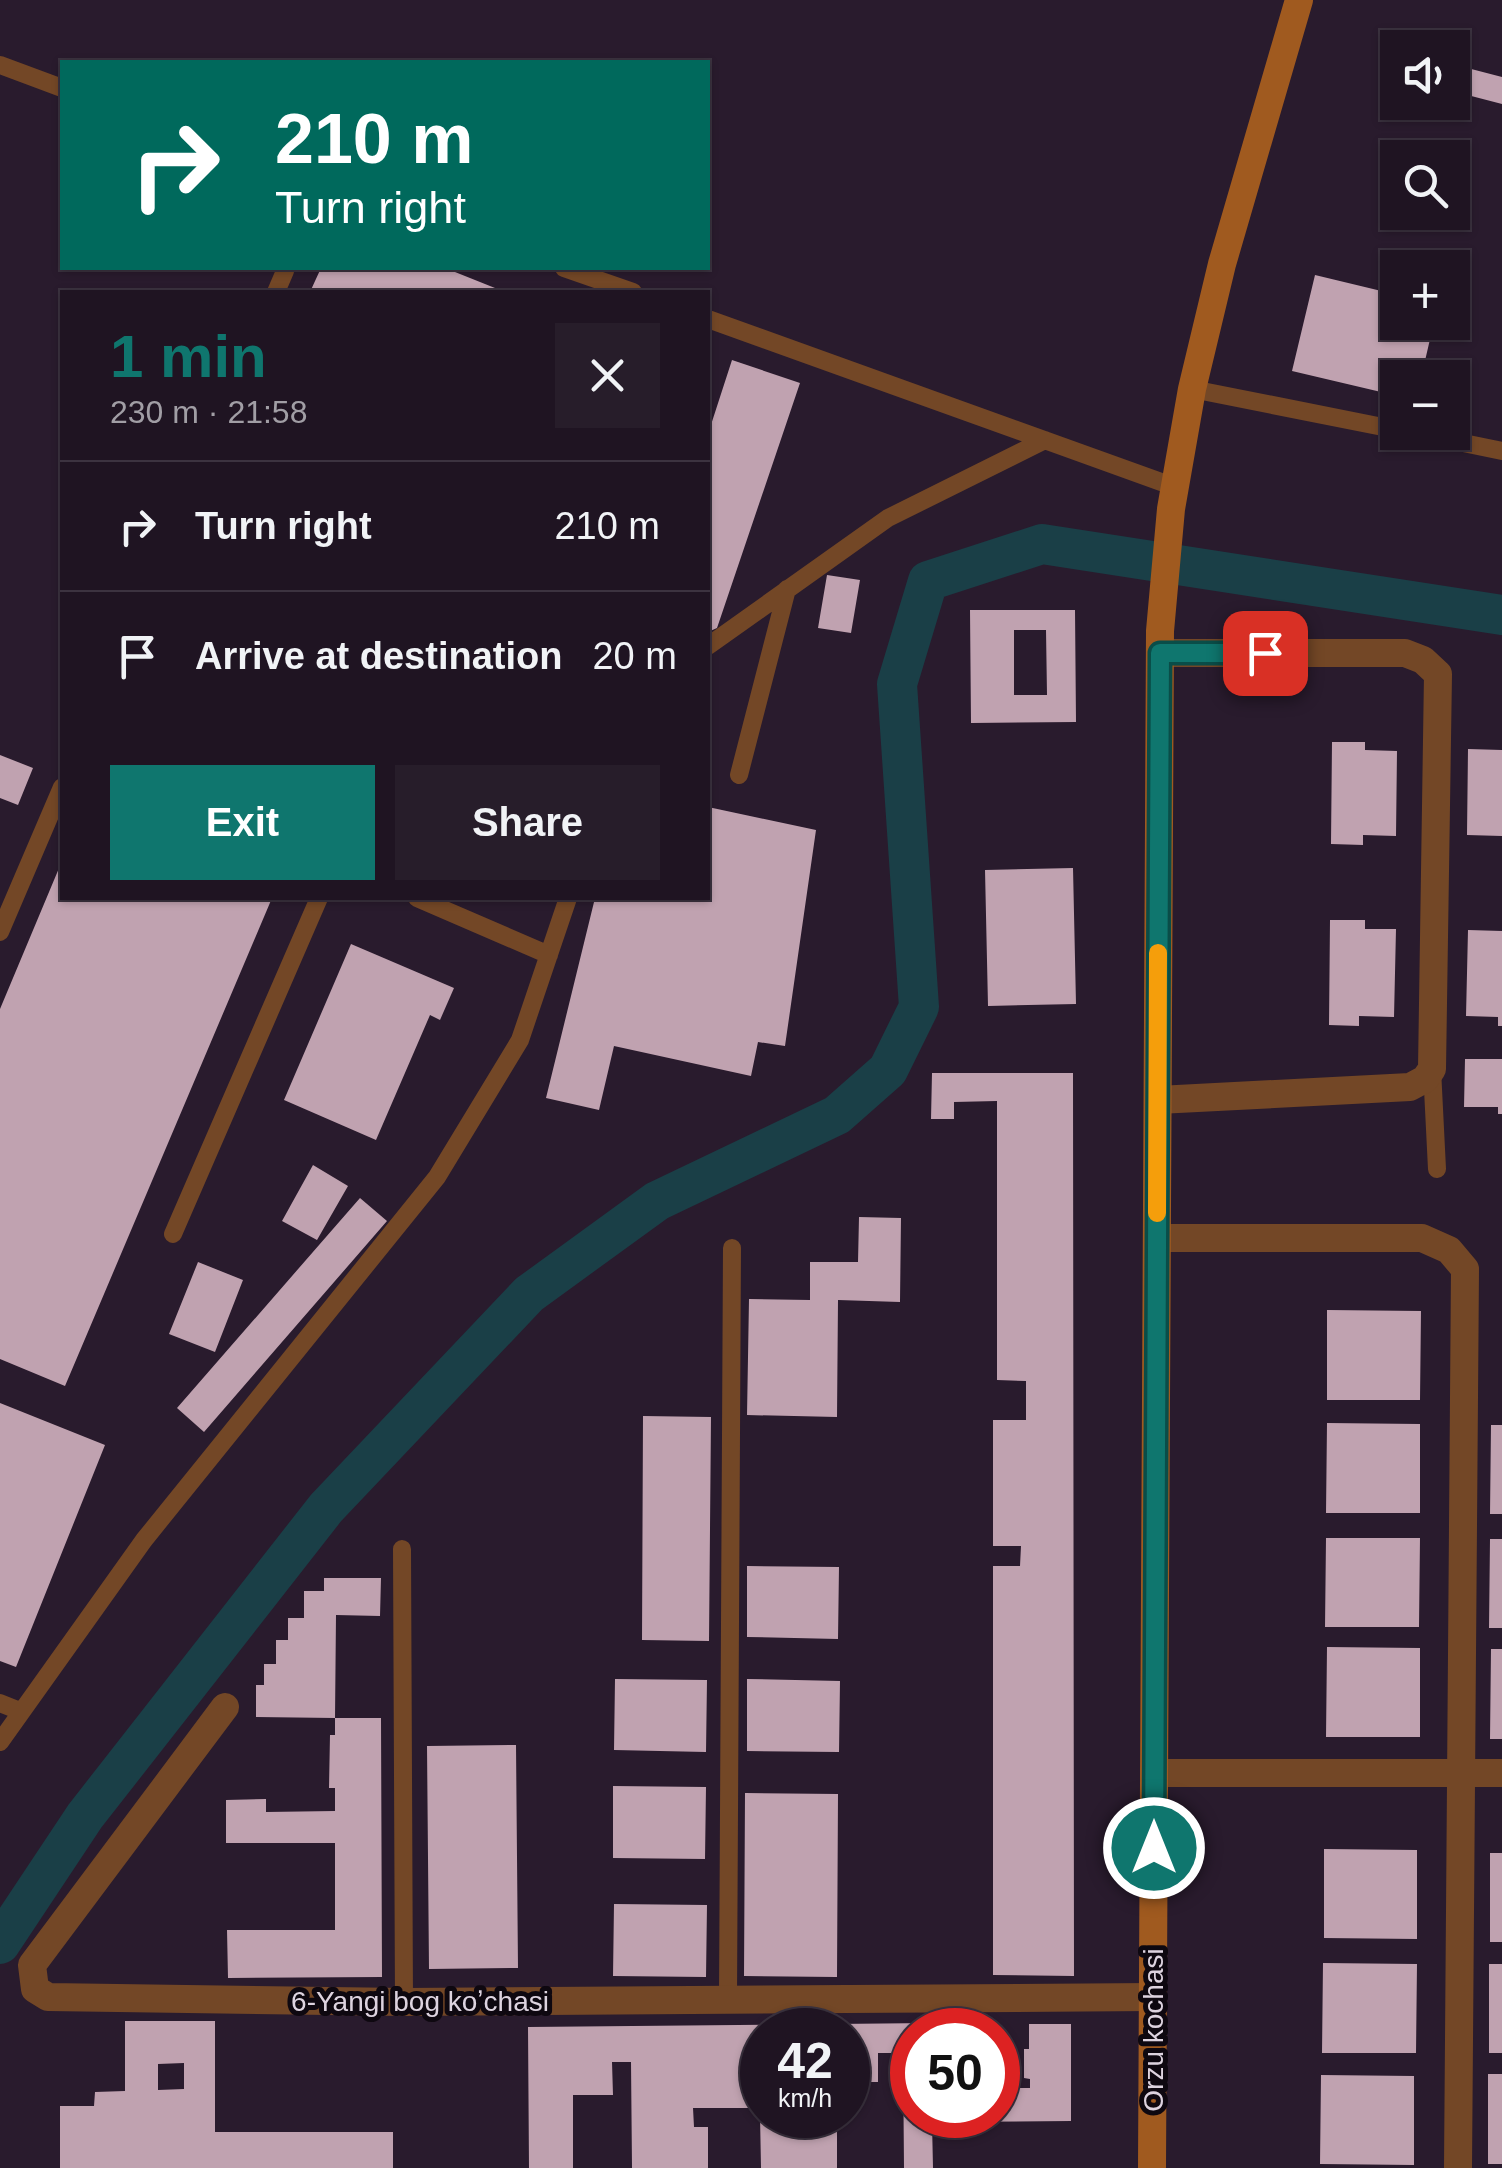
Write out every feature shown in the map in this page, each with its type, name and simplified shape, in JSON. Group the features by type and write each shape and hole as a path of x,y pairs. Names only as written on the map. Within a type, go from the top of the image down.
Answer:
{"main road":[{"name":"Orzu kochasi","path":"1152,2168 1160,642 1173,498 1192,389 1222,264 1299,0"}],"street":[{"path":"1158,1100 1410,1087 1425,1079 1432,1069 1438,674 1423,660 1404,653 1160,642"},
{"path":"1157,1238 1422,1238 1448,1250 1465,1270 1458,2168"},
{"name":"6-Yangi bog koʼchasi","path":"225,1707 32,1965 35,1989 48,1997 404,2002 1153,1997"},
{"path":"1154,1773 1502,1773"}],"lane":[{"path":"0,65 60,87"},
{"path":"570,270 628,290"},
{"path":"277,290 285,271"},
{"path":"710,320 1045,440 1173,498"},
{"path":"1192,389 1380,426"},
{"path":"710,645 888,518 1045,440"},
{"path":"1470,444 1502,451"},
{"path":"739,776 787,589"},
{"path":"0,932 60,793"},
{"path":"174,1234 318,900"},
{"path":"422,900 549,955"},
{"path":"0,1742 144,1540 437,1177 520,1040 567,900"},
{"path":"1432,1069 1436,1169"},
{"path":"728,1999 732,1248"},
{"path":"402,1549 404,2002"},
{"path":"0,1703 20,1711"}],"building":[{"path":"1470,69 1502,77 1502,104 1470,96"},
{"path":"320,270 450,270 500,290 311,290"},
{"path":"1315,275 1380,291 1380,340 1430,340 1425,360 1380,360 1380,392 1292,371"},
{"path":"732,360 800,383 717,628 710,631 710,428"},
{"path":"827,575 860,580 851,633 818,628"},
{"path":"970,610 1075,610 1076,722 971,723","holes":["1014,630 1046,630 1047,695 1014,695"]},
{"path":"1332,742 1365,742 1365,750 1397,751 1396,836 1363,835 1363,845 1331,844"},
{"path":"1468,749 1502,750 1502,836 1467,835"},
{"path":"0,755 33,768 18,805 0,798"},
{"path":"710,807 816,830 785,1046 758,1042 751,1076 614,1046 599,1110 546,1098 595,900 710,900"},
{"path":"60,866 60,900 271,900 65,1386 0,1359 0,1009"},
{"path":"1073,868 1076,1004 988,1006 985,870"},
{"path":"1330,920 1365,920 1365,929 1396,929 1394,1017 1359,1016 1359,1026 1329,1025"},
{"path":"1468,930 1502,931 1502,1026 1498,1026 1498,1017 1466,1016"},
{"path":"351,944 454,988 440,1020 430,1015 376,1140 284,1100"},
{"path":"1465,1059 1502,1059 1502,1114 1498,1114 1498,1107 1464,1107"},
{"path":"932,1073 1073,1073 1074,1976 993,1975 993,1566 1020,1566 1021,1546 993,1546 993,1420 1026,1420 1026,1381 997,1380 997,1101 954,1102 954,1119 931,1119"},
{"path":"313,1165 348,1186 317,1240 282,1221"},
{"path":"360,1198 387,1221 204,1432 177,1408"},
{"path":"859,1217 901,1218 900,1302 838,1300 837,1417 747,1415 749,1299 810,1300 810,1262 858,1262"},
{"path":"198,1262 243,1280 215,1352 169,1334"},
{"path":"1327,1310 1421,1311 1420,1400 1327,1400"},
{"path":"0,1403 105,1445 16,1667 0,1661"},
{"path":"643,1416 711,1417 709,1641 642,1640"},
{"path":"1327,1423 1420,1424 1420,1513 1326,1513"},
{"path":"1491,1425 1502,1425 1502,1514 1490,1514"},
{"path":"1326,1538 1420,1538 1419,1627 1325,1627"},
{"path":"1490,1539 1502,1539 1502,1628 1489,1628"},
{"path":"747,1566 839,1567 838,1639 747,1637"},
{"path":"324,1578 381,1578 380,1616 336,1615 335,1718 256,1717 256,1685 264,1685 264,1664 276,1664 276,1640 288,1640 288,1618 304,1618 304,1591 324,1591"},
{"path":"1327,1647 1420,1648 1420,1737 1326,1737"},
{"path":"1491,1649 1502,1649 1502,1739 1490,1739"},
{"path":"615,1679 707,1680 706,1752 614,1750"},
{"path":"747,1679 840,1681 839,1752 747,1751"},
{"path":"335,1718 381,1718 382,1977 228,1978 227,1930 335,1930 335,1843 226,1843 226,1800 266,1799 266,1812 335,1811 335,1788 329,1788 330,1735 335,1735"},
{"path":"516,1745 518,1968 429,1969 427,1746"},
{"path":"613,1786 706,1787 705,1859 613,1858"},
{"path":"745,1793 838,1794 837,1977 744,1976"},
{"path":"1324,1849 1417,1850 1417,1939 1324,1938"},
{"path":"1490,1853 1502,1853 1502,1942 1490,1942"},
{"path":"614,1904 707,1905 706,1977 613,1976"},
{"path":"1323,1963 1417,1964 1416,2053 1322,2053"},
{"path":"1489,1964 1502,1964 1502,2053 1489,2053"},
{"path":"125,2021 215,2021 215,2132 393,2132 393,2168 60,2168 60,2106 94,2106 95,2092 125,2091","holes":["184,2063 184,2089 158,2090 158,2064"]},
{"path":"890,2023 890,2053 878,2053 878,2082 870,2082 870,2024"},
{"path":"1029,2024 1071,2024 1071,2121 1020,2121 1020,2088 1030,2088 1030,2079 1024,2078"},
{"path":"740,2025 740,2108 693,2108 694,2127 708,2127 708,2168 632,2168 631,2062 612,2062 613,2095 573,2095 573,2168 529,2168 528,2027"},
{"path":"1488,2074 1502,2074 1502,2164 1488,2164"},
{"path":"1321,2075 1414,2076 1414,2165 1320,2164"},
{"path":"760,2138 837,2138 837,2168 761,2168"},
{"path":"904,2138 932,2138 933,2168 904,2168"}],"waterway":[{"path":"0,1944 85,1816 326,1508 529,1294 657,1201 837,1115 888,1070 919,1007 897,684 928,581 1042,544 1502,615"}],"slow traffic":[{"path":"1157,1213 1158,953"}],"route":[{"path":"1154,1848 1160,653 1265,653"}]}
